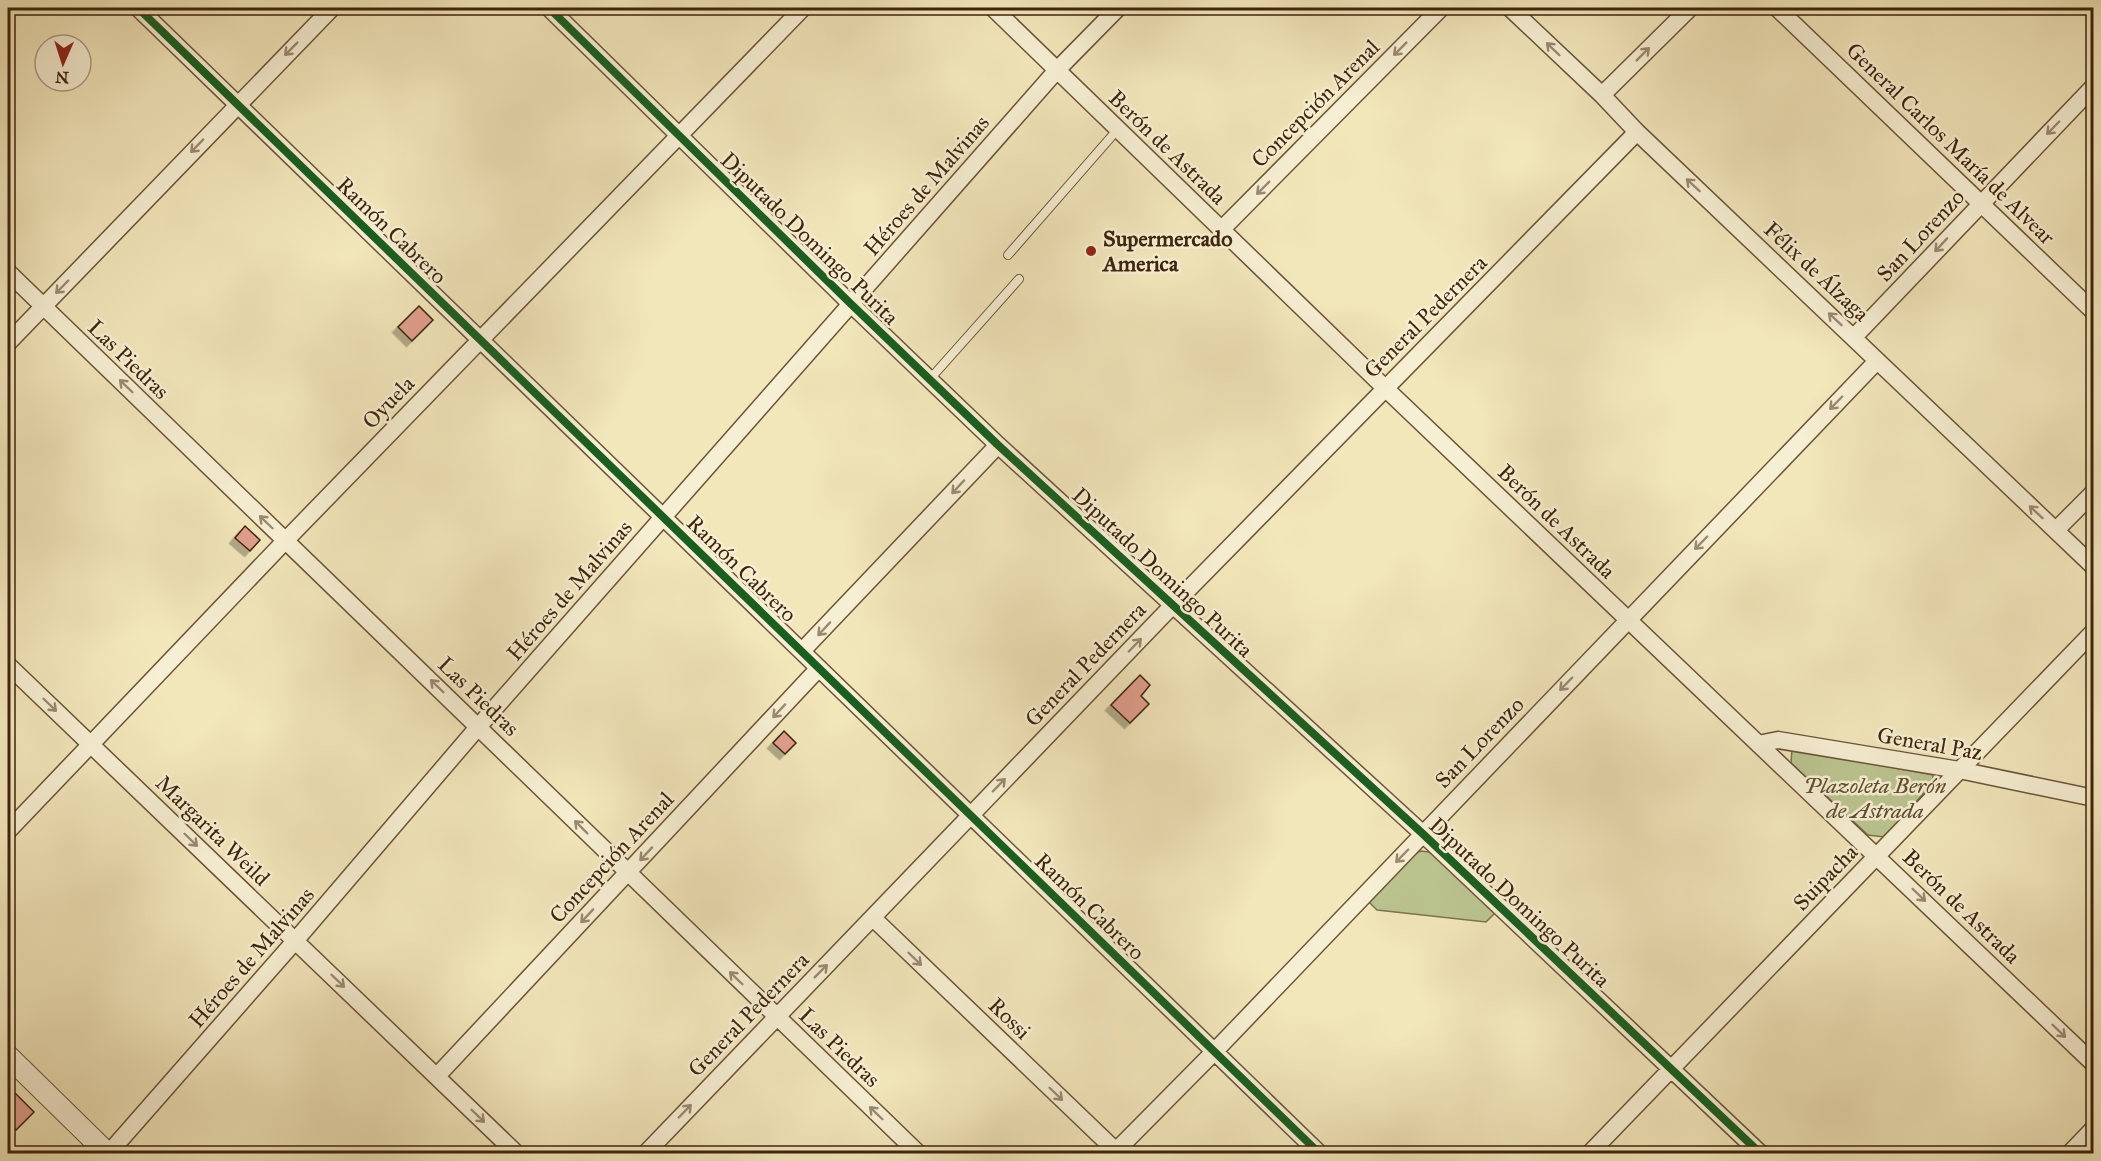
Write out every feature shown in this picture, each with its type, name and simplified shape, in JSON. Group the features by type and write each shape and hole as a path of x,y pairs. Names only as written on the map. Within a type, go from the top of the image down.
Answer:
{"street":[{"name":"Ramón Cabrero","path":"138,8 1320,1154"},
{"path":"8,343 332,8"},
{"name":"Diputado Domingo Purita","path":"549,8 998,445 1423,834 1761,1154"},
{"name":"Oyuela","path":"8,831 285,540 803,8"},
{"name":"Berón de Astrada","path":"993,8 1385,388 2094,1064"},
{"name":"Héroes de Malvinas","path":"108,1154 663,517 1057,70 1118,8"},
{"name":"Concepción Arenal","path":"1221,230 1441,8"},
{"name":"Félix de Álzaga","path":"1510,8 2094,567"},
{"path":"1602,95 1690,8"},
{"name":"General Carlos María de Alvear","path":"1777,8 2094,312"},
{"name":"San Lorenzo","path":"1854,337 2094,86"},
{"name":"General Pedernera","path":"645,1154 1172,606 1637,132"},
{"name":"Las Piedras","path":"8,272 919,1154"},
{"name":"San Lorenzo","path":"1115,1152 1214,1052 1877,361"},
{"path":"802,651 998,445"},
{"path":"2056,531 2094,492"},
{"name":"Suipacha","path":"1589,1154 2094,631"},
{"name":"Margarita Weild","path":"8,665 517,1154"},
{"name":"Concepción Arenal","path":"437,1076 819,668"},
{"name":"General Paz","path":"1758,744 1778,740 1959,770 2094,798"},
{"name":"Rossi","path":"873,918 1115,1152"},
{"path":"8,1056 108,1154"},
{"path":"2069,1154 2094,1128"}],"lane":[{"path":"1008,255 1118,129"},
{"path":"930,380 1019,279"}],"green space":[{"name":"Plazoleta Berón de Astrada","path":"1792,749 1933,775 1933,783 1884,837 1868,835 1791,763"},
{"path":"1429,852 1436,857 1495,913 1486,922 1377,910 1368,901 1415,853"}],"building":[{"path":"419,306 433,320 412,341 398,327"},
{"path":"245,526 260,540 250,551 235,538"},
{"path":"1140,675 1150,685 1141,696 1149,704 1130,723 1111,705"},
{"path":"784,731 796,743 785,754 773,743"},
{"path":"15,1093 34,1112 16,1130 8,1122 8,1101"}],"cycle path":[{"path":"138,8 1320,1154"},
{"path":"549,8 998,445 1423,834 1761,1154"}],"place":[{"name":"Supermercado America","path":"1091,251"}]}
